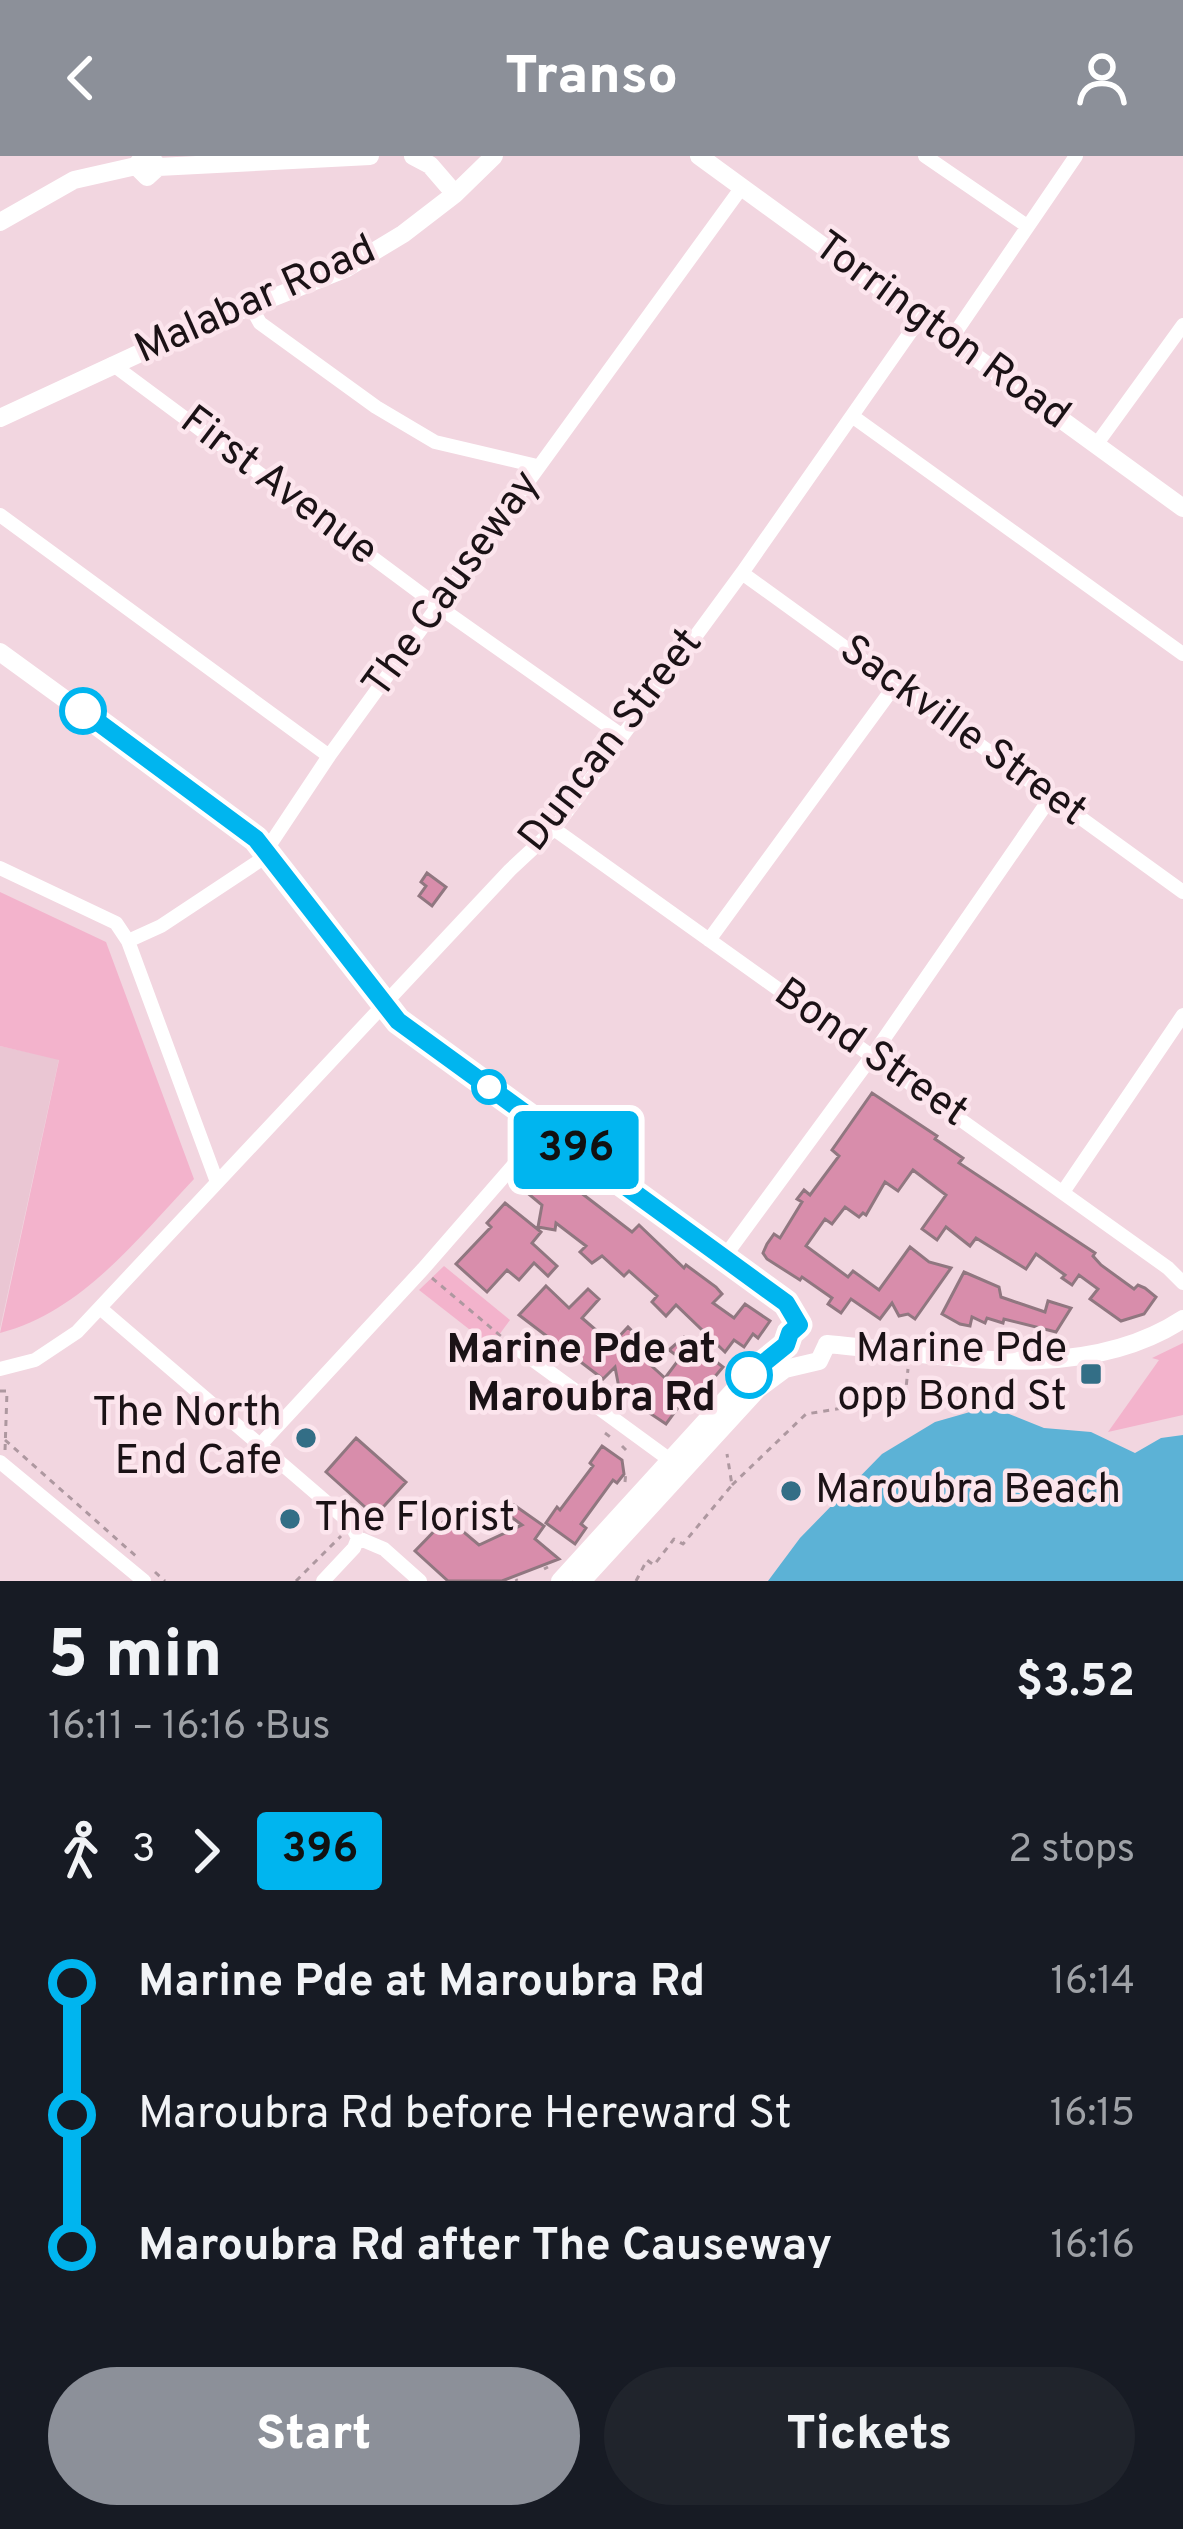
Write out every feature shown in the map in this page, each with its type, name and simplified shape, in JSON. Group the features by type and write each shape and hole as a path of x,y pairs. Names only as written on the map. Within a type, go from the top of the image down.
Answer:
{"street":[{"path":"0,222 74,180 147,161 370,156"},
{"path":"413,156 430,165 455,194"},
{"name":"Malabar Road","path":"0,418 112,364 345,269 403,234 494,156"},
{"name":"Torrington Road","path":"699,156 1183,508"},
{"path":"925,156 1028,226"},
{"path":"951,339 1076,156"},
{"name":"The Causeway","path":"128,941 161,926 259,861 329,756 742,187"},
{"path":"250,305 260,323 376,407 435,442 537,466"},
{"name":"Duncan Street","path":"0,1369 58,1348 100,1309 510,869 554,829 742,573 920,316"},
{"path":"1096,445 1183,326"},
{"name":"First Avenue","path":"112,364 621,735"},
{"path":"852,416 1183,654"},
{"path":"0,515 329,756"},
{"name":"Sackville Street","path":"742,573 1183,892"},
{"path":"0,652 223,812 266,850 398,1021 725,1256 786,1303 799,1325"},
{"path":"710,940 896,684"},
{"path":"725,1256 872,1056 1052,797"},
{"name":"Bond Street","path":"554,829 1183,1283"},
{"path":"0,868 116,923 128,941 217,1182"},
{"path":"1063,1192 1183,1015"},
{"path":"261,1444 545,1128"},
{"path":"100,1309 261,1444 350,1523 358,1538 384,1549 420,1581"},
{"path":"827,1344 1057,1360 1129,1346 1183,1319"},
{"path":"551,1572 670,1460 744,1379 786,1345 799,1325 818,1327 827,1344"},
{"path":"582,1581 758,1389 785,1369 819,1360 827,1344"},
{"path":"786,1345 790,1357 801,1364"},
{"path":"514,1346 670,1460"},
{"path":"2,1464 144,1581"},
{"path":"323,1581 358,1538"}],"path":[{"path":"423,1269 514,1346"},
{"path":"636,1581 647,1561 654,1565 674,1539 683,1544 732,1485 806,1414 905,1398 909,1366"},
{"path":"0,1391 7,1391 2,1464"},
{"path":"605,1433 613,1439"},
{"path":"5,1440 165,1581"},
{"path":"727,1454 732,1485"},
{"path":"625,1482 626,1472"}],"shaded area":[{"path":"0,892 106,942 194,1179 83,1291 30,1323 0,1333 59,1060 0,1046"},
{"path":"0,1046 59,1059 0,1329"},
{"path":"444,1266 510,1320 485,1354 474,1333 419,1290"},
{"path":"1183,1343 1183,1415 1108,1432 1159,1360 1152,1358"}],"water":[{"path":"977,1410 1004,1412 1044,1428 1091,1432 1135,1453 1161,1438 1183,1435 1183,1581 768,1581 800,1538 882,1454 935,1422"}],"building":[{"path":"427,873 446,887 432,906 419,896"},
{"path":"872,1093 937,1136 963,1158 959,1163 1095,1253 1101,1265 1134,1289 1138,1285 1145,1288 1156,1297 1144,1314 1121,1321 1090,1299 1098,1289 1079,1275 1072,1285 1036,1254 1026,1269 976,1238 970,1246 946,1227 937,1240 922,1229 946,1195 913,1170 898,1191 885,1182 866,1215 859,1217 845,1207 832,1224 825,1219 806,1246 848,1277 853,1271 879,1290 910,1247 929,1262 951,1268 915,1319 908,1314 899,1316 892,1303 880,1319 851,1299 841,1313 828,1304 832,1298 767,1259 763,1253 767,1244 774,1234 780,1238 802,1202 797,1199 804,1190 810,1195 839,1156 832,1150"},
{"path":"550,1169 632,1232 639,1225 684,1268 686,1265 716,1287 722,1294 713,1303 734,1318 745,1304 770,1321 758,1338 753,1334 744,1347 734,1340 725,1352 676,1305 666,1316 652,1302 657,1296 629,1271 624,1276 602,1256 592,1263 580,1252 586,1246 556,1223 555,1230 538,1227 542,1205 525,1191 535,1177"},
{"path":"505,1203 541,1232 532,1243 557,1266 548,1276 534,1263 519,1280 507,1270 487,1292 456,1264 491,1227 487,1223"},
{"path":"964,1272 999,1287 1001,1297 1045,1312 1048,1301 1071,1308 1056,1332 1004,1319 1003,1323 987,1318 985,1323 972,1317 970,1326 960,1324 942,1314"},
{"path":"546,1286 569,1308 588,1289 599,1299 582,1318 612,1344 628,1327 643,1342 635,1351 665,1378 680,1358 669,1350 684,1337 723,1367 693,1403 685,1398 666,1424 633,1402 644,1388 620,1393 615,1367 603,1379 519,1315"},
{"path":"356,1438 406,1482 375,1516 326,1472"},
{"path":"602,1446 622,1460 624,1474 617,1483 613,1480 581,1524 586,1528 575,1544 546,1523 593,1466 590,1463"},
{"path":"514,1505 544,1526 535,1539 559,1559 502,1581 448,1581 415,1551 447,1518 479,1545 522,1525 507,1514"}],"bus line":[{"name":"396","path":"83,711 256,839 398,1021 786,1303 799,1325 786,1345 749,1375"}],"place":[{"name":"Marine Pde opp Bond St","path":"1091,1374"},
{"name":"Marine Pde at Maroubra Rd","path":"749,1375"},
{"name":"The North End Cafe","path":"306,1438"},
{"name":"Maroubra Beach","path":"791,1491"},
{"name":"The Florist","path":"290,1519"}]}
